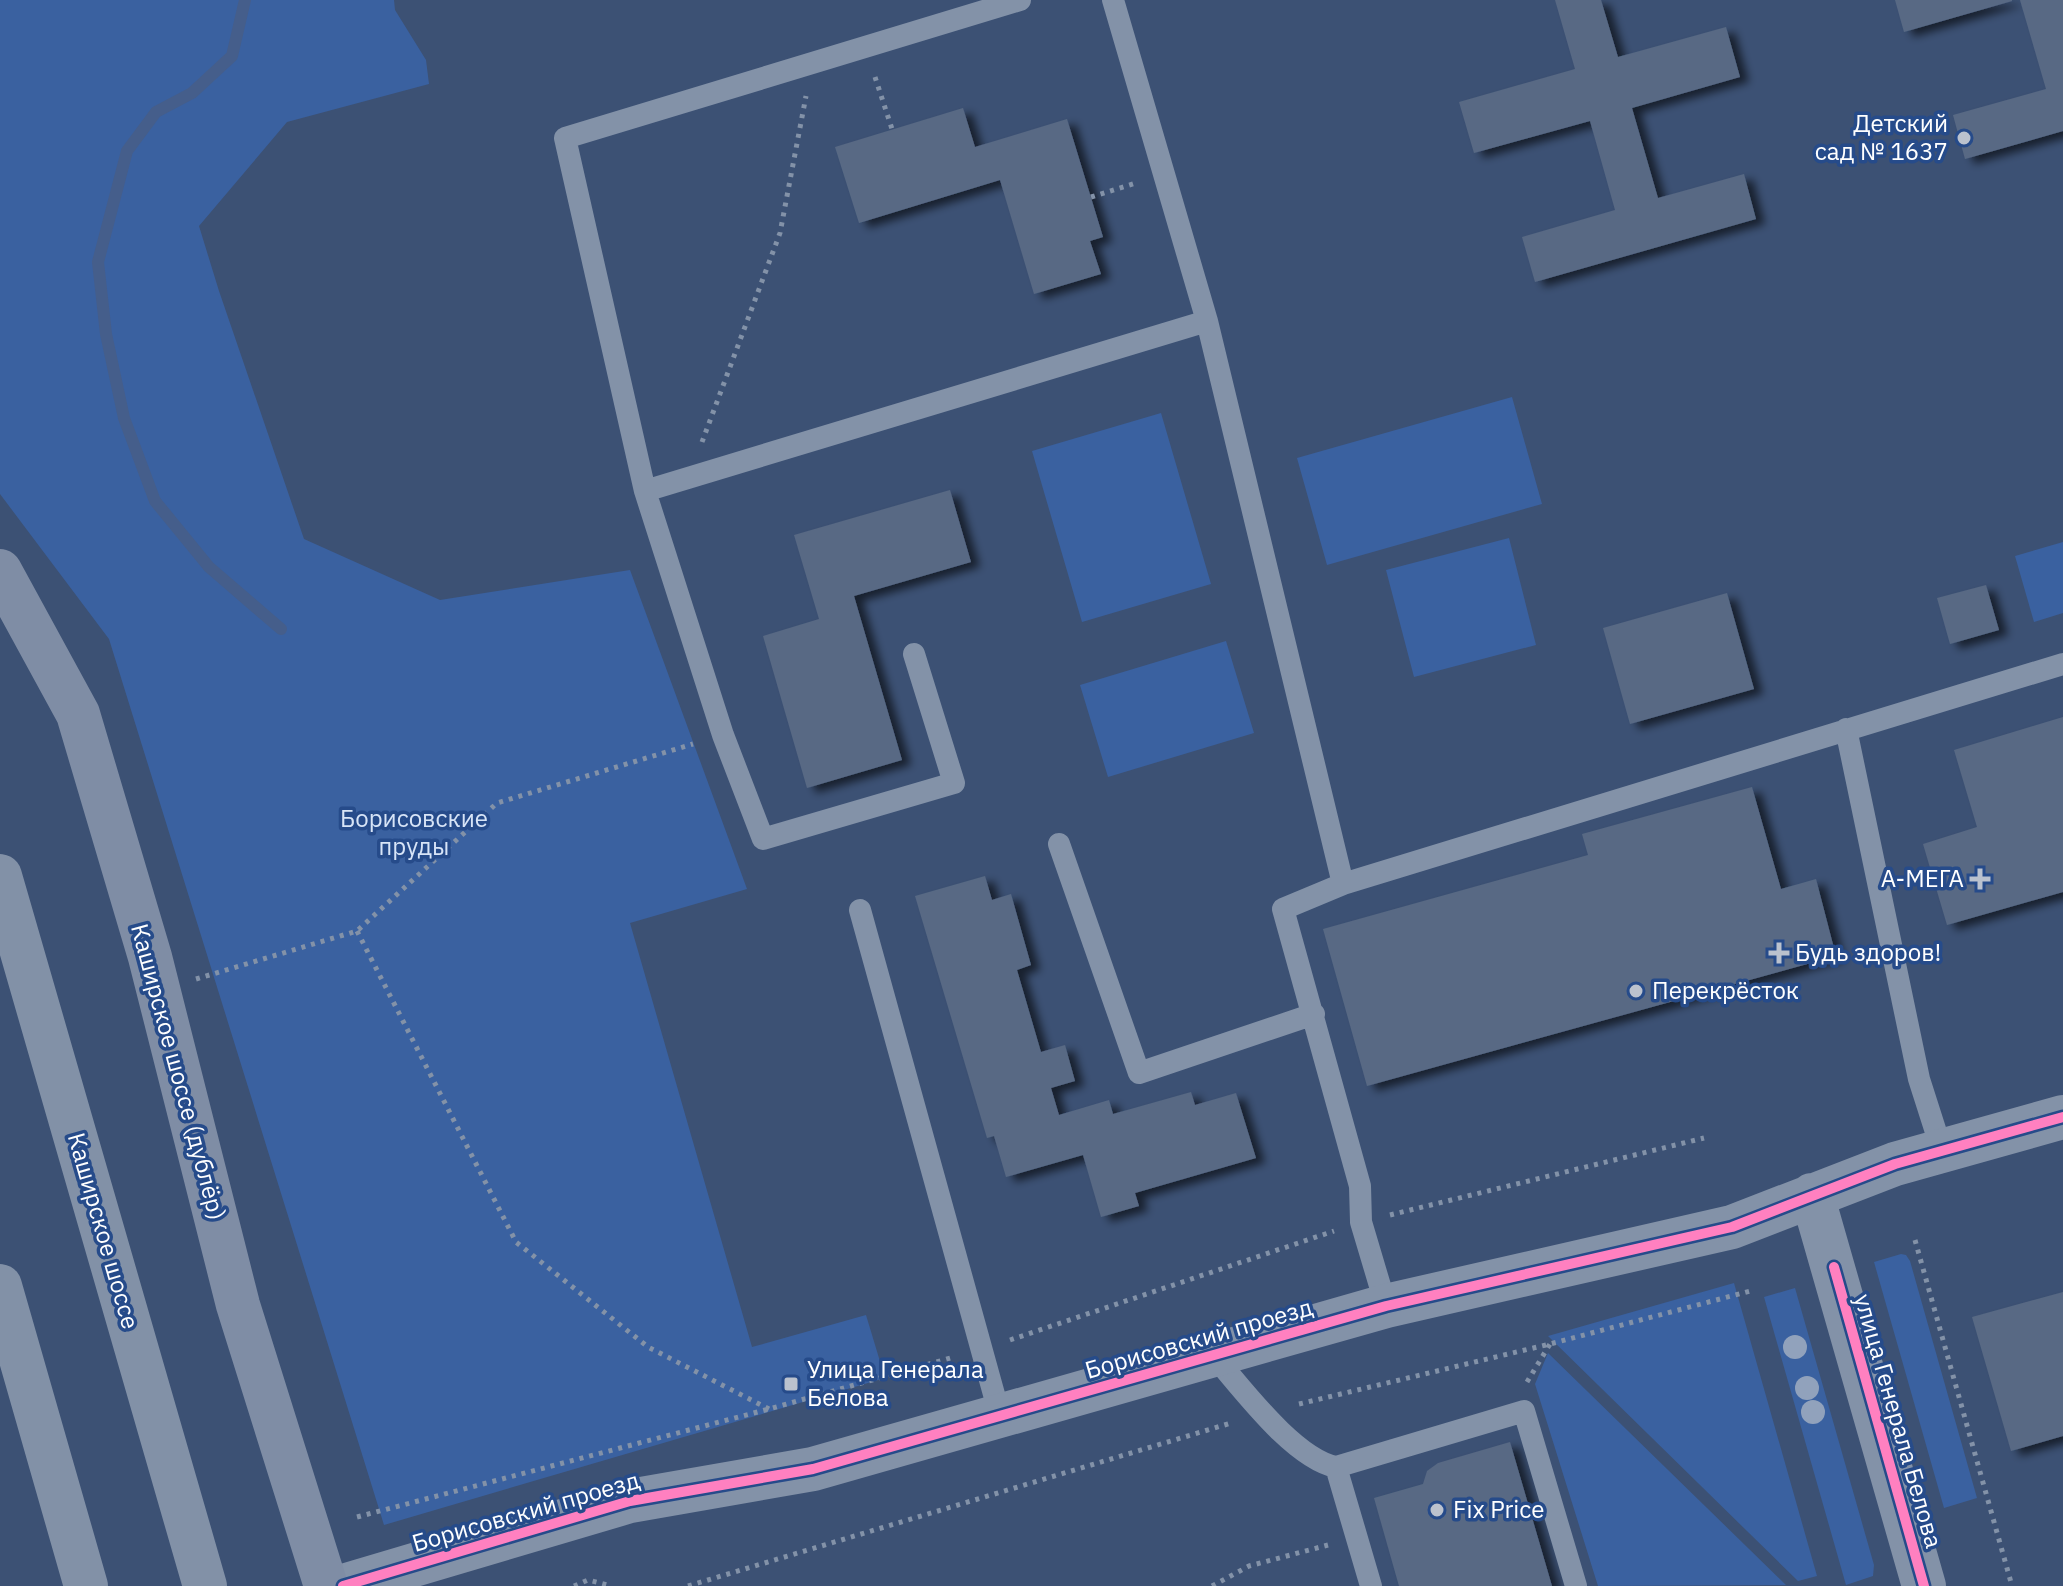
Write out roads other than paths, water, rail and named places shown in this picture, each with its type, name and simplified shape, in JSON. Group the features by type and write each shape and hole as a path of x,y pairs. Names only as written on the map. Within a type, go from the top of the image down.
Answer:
{"main road":[{"name":"Каширское шоссе (дублёр)","path":"0,571 78,714 150,957 238,1305 326,1586"},
{"name":"Каширское шоссе","path":"0,876 205,1586"},
{"path":"0,1286 86,1586"}],"street":[{"name":"Борисовский проезд","path":"343,1586 630,1501 813,1469 1386,1306 1732,1227 1895,1164 2063,1117"},
{"name":"улица Генерала Белова","path":"1812,1195 1920,1585"}],"lane":[{"path":"914,654 954,783 763,839 723,735 645,491 565,138 1020,0"},
{"path":"1113,0 1207,321 1343,884"},
{"path":"645,491 1207,321"},
{"path":"1386,1306 1361,1222 1360,1186 1283,909 1343,884 2063,664"},
{"path":"1846,729 1919,1079 1942,1151"},
{"path":"1059,844 1139,1073 1314,1014"},
{"path":"860,910 1000,1416"},
{"path":"1213,1355 1263,1413 1308,1456 1321,1464 1336,1467 1524,1411 1576,1586"},
{"path":"1336,1467 1371,1586"}],"waterway":[{"path":"245,0 232,56 192,93 156,112 127,151 98,262 106,334 124,418 155,501 209,567 281,629"}],"place":[{"name":"Детский сад № 1637","path":"1964,138"},
{"name":"А-МЕГА","path":"1980,879"},
{"name":"Будь здоров!","path":"1779,953"},
{"name":"Перекрёсток","path":"1636,991"},
{"name":"Улица Генерала Белова","path":"791,1384"},
{"name":"Fix Price","path":"1437,1510"}],"park label":[{"name":"Борисовские пруды","path":"414,833"}]}
